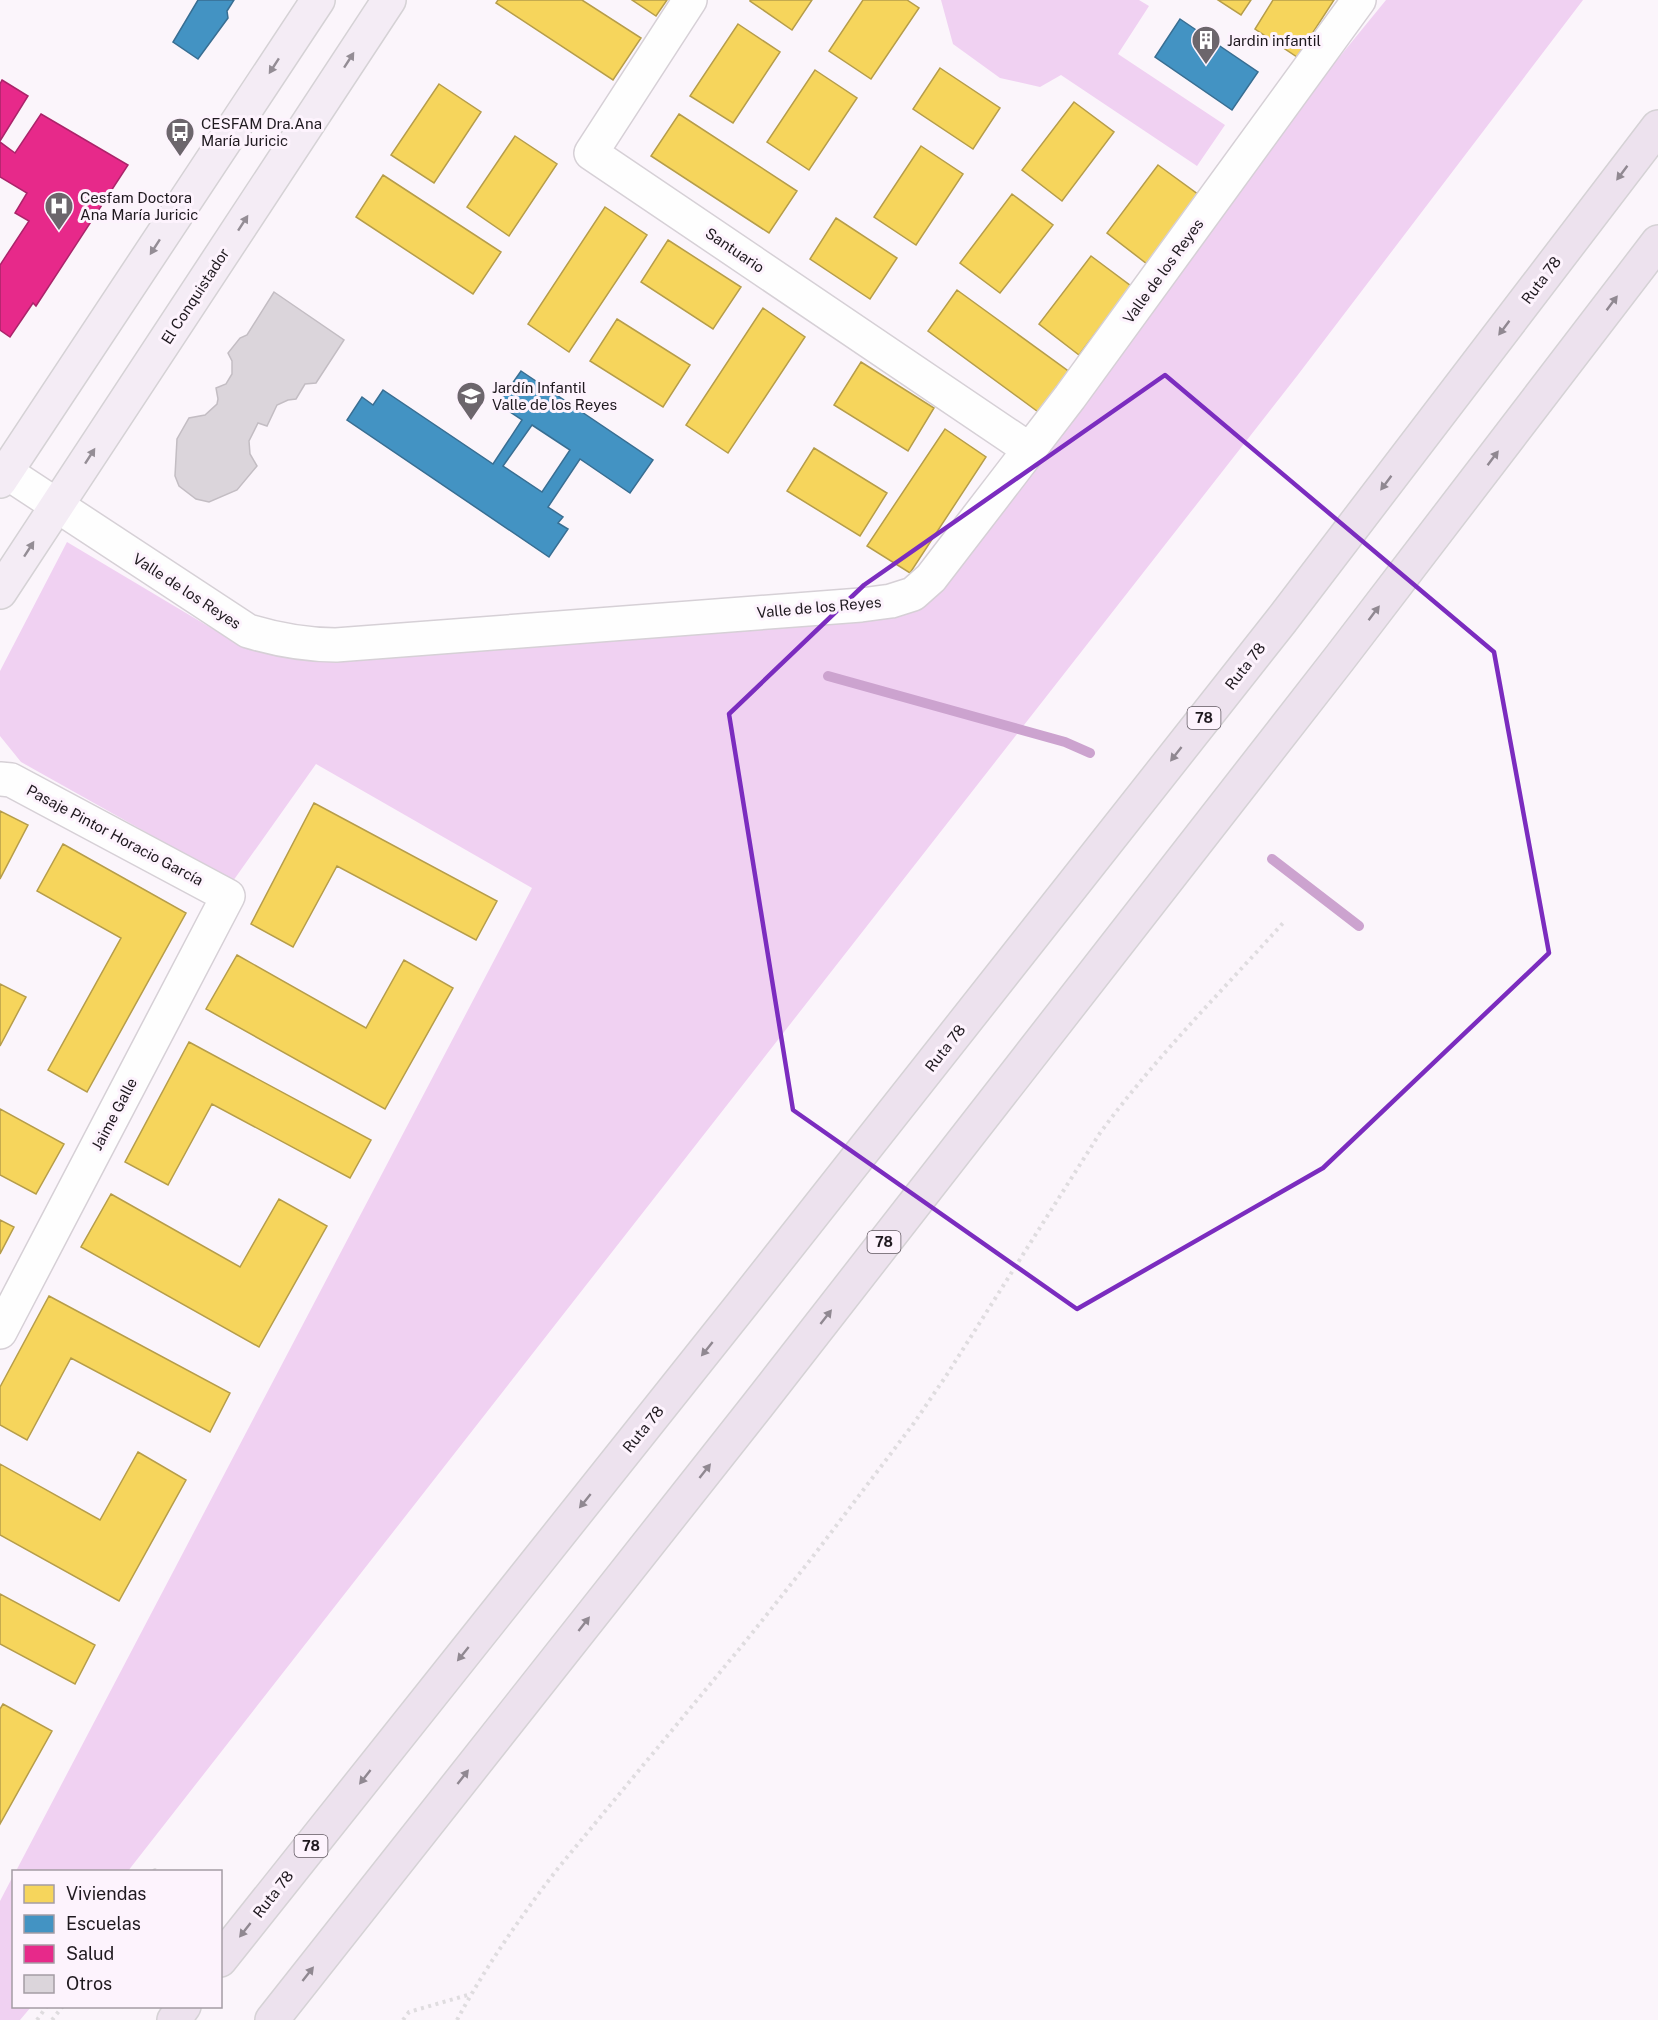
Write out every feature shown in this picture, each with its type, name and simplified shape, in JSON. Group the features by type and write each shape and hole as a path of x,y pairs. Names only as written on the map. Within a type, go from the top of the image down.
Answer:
{"highway":[{"name":"Ruta 78","path":"222,1957 751,1294 1274,630 1658,127"},
{"name":"78","path":"272,2020 882,1245 1339,659 1658,242"},
{"path":"174,2020 183,2008"}],"main road":[{"path":"2,474 318,0"},
{"name":"El Conquistador","path":"0,592 389,0"}],"street":[{"name":"Santuario","path":"690,0 591,153 1030,450"},
{"name":"Valle de los Reyes","path":"2,474 58,506 248,631 276,640 308,645 336,645 891,601 913,594 931,578 1030,450 1359,0"},
{"name":"Pasaje Pintor Horacio García","path":"0,779 11,780 228,896"},
{"name":"Jaime Galle","path":"0,1332 228,896"}],"path":[{"path":"457,2020 514,1928 559,1867 745,1642 914,1423 1080,1162 1121,1104 1156,1060 1284,923"},
{"path":"403,2020 409,2012 471,1994"},
{"path":"37,2020 46,2008"},
{"path":"52,2020 62,2008"}],"highlighted area":[{"path":"1165,375 1494,652 1549,953 1323,1168 1077,1309 793,1110 729,714 864,585"}],"shaded area":[{"path":"941,0 1139,0 1149,6 1118,54 1225,125 1197,166 1061,75 1040,87 1000,78 953,44"},
{"path":"1386,0 1583,0 1297,376 129,1870 17,1870 532,888 316,764 233,881 21,762 0,736 0,671 67,542 243,647 278,656 313,661 337,662 863,621 895,617 921,609 943,589 1083,407 1310,93"},
{"path":"12,1878 12,2008 30,2008 20,2020 0,2020 0,1901"}],"building: Viviendas":[{"path":"498,0 582,0 641,38 613,80 496,3"},
{"path":"632,0 667,0 656,16"},
{"path":"750,0 812,0 792,30"},
{"path":"863,0 907,0 919,8 871,79 829,51"},
{"path":"1218,0 1251,0 1241,15"},
{"path":"1273,0 1334,0 1297,57 1255,29"},
{"path":"738,24 780,52 733,123 690,96"},
{"path":"940,68 1000,108 973,149 913,109"},
{"path":"815,70 857,98 809,170 767,142"},
{"path":"439,84 481,112 434,183 391,155"},
{"path":"1074,102 1114,132 1062,201 1022,170"},
{"path":"679,114 797,191 769,233 651,156"},
{"path":"515,136 557,164 509,236 467,207"},
{"path":"921,146 963,174 916,245 874,217"},
{"path":"1158,165 1199,195 1147,264 1107,233"},
{"path":"383,175 501,252 473,294 356,217"},
{"path":"1012,194 1053,225 1000,293 960,263"},
{"path":"605,207 647,235 569,352 528,324"},
{"path":"836,218 897,258 870,299 810,259"},
{"path":"668,240 741,287 713,329 641,282"},
{"path":"1091,256 1131,286 1079,355 1039,324"},
{"path":"957,290 1071,373 1041,414 928,331"},
{"path":"763,308 805,337 728,453 686,425"},
{"path":"617,319 690,365 663,407 590,361"},
{"path":"861,362 934,408 908,451 834,405"},
{"path":"945,429 986,457 910,573 867,546"},
{"path":"814,448 887,493 860,536 787,491"},
{"path":"314,803 497,901 476,940 337,866 293,947 251,924"},
{"path":"0,811 28,825 0,879"},
{"path":"63,844 186,913 87,1092 48,1070 121,938 37,891"},
{"path":"237,955 366,1028 404,960 453,988 385,1109 206,1009"},
{"path":"0,984 26,997 0,1046"},
{"path":"189,1042 371,1140 350,1178 212,1104 168,1185 125,1162"},
{"path":"0,1109 64,1144 36,1194 0,1175"},
{"path":"111,1194 240,1267 279,1199 327,1226 259,1347 81,1247"},
{"path":"0,1220 14,1227 0,1254"},
{"path":"49,1296 230,1393 210,1432 71,1358 27,1440 0,1425 0,1387"},
{"path":"138,1452 186,1480 119,1601 0,1535 0,1464 100,1520"},
{"path":"0,1594 95,1645 75,1684 0,1644"},
{"path":"3,1704 52,1731 0,1824 0,1709"}],"building: Escuelas":[{"path":"198,0 234,0 227,11 228,18 198,59 173,42"},
{"name":"Jardin infantil","path":"1180,19 1258,72 1232,110 1155,57"},
{"path":"521,371 653,460 630,493 580,459 548,507 563,517 558,523 568,529 549,557 347,420 362,397 373,405 383,390 493,464 522,420 498,404","holes":["532,425 570,450 542,492 503,466"]}],"building: Salud":[{"path":"2,80 28,96 0,141 0,84"},
{"path":"41,114 128,165 36,306 33,303 10,337 0,330 0,265 29,221 15,213 27,193 0,177 0,142 15,153"}],"building: Otros":[{"path":"274,292 344,340 316,383 305,384 296,399 277,405 267,426 258,423 249,441 250,454 257,466 237,490 209,502 196,499 179,486 175,476 177,439 189,418 205,415 217,404 216,388 226,384 232,374 232,361 228,353 240,338 247,335"}],"waterway":[{"path":"828,676 1065,742 1090,753"},
{"path":"1272,859 1359,926"}],"place":[{"name":"Jardin infantil","path":"1206,66"},
{"name":"CESFAM Dra.Ana María Juricic","path":"180,158"},
{"name":"Cesfam Doctora Ana María Juricic","path":"59,232"},
{"name":"Jardín Infantil Valle de los Reyes","path":"471,422"}]}
